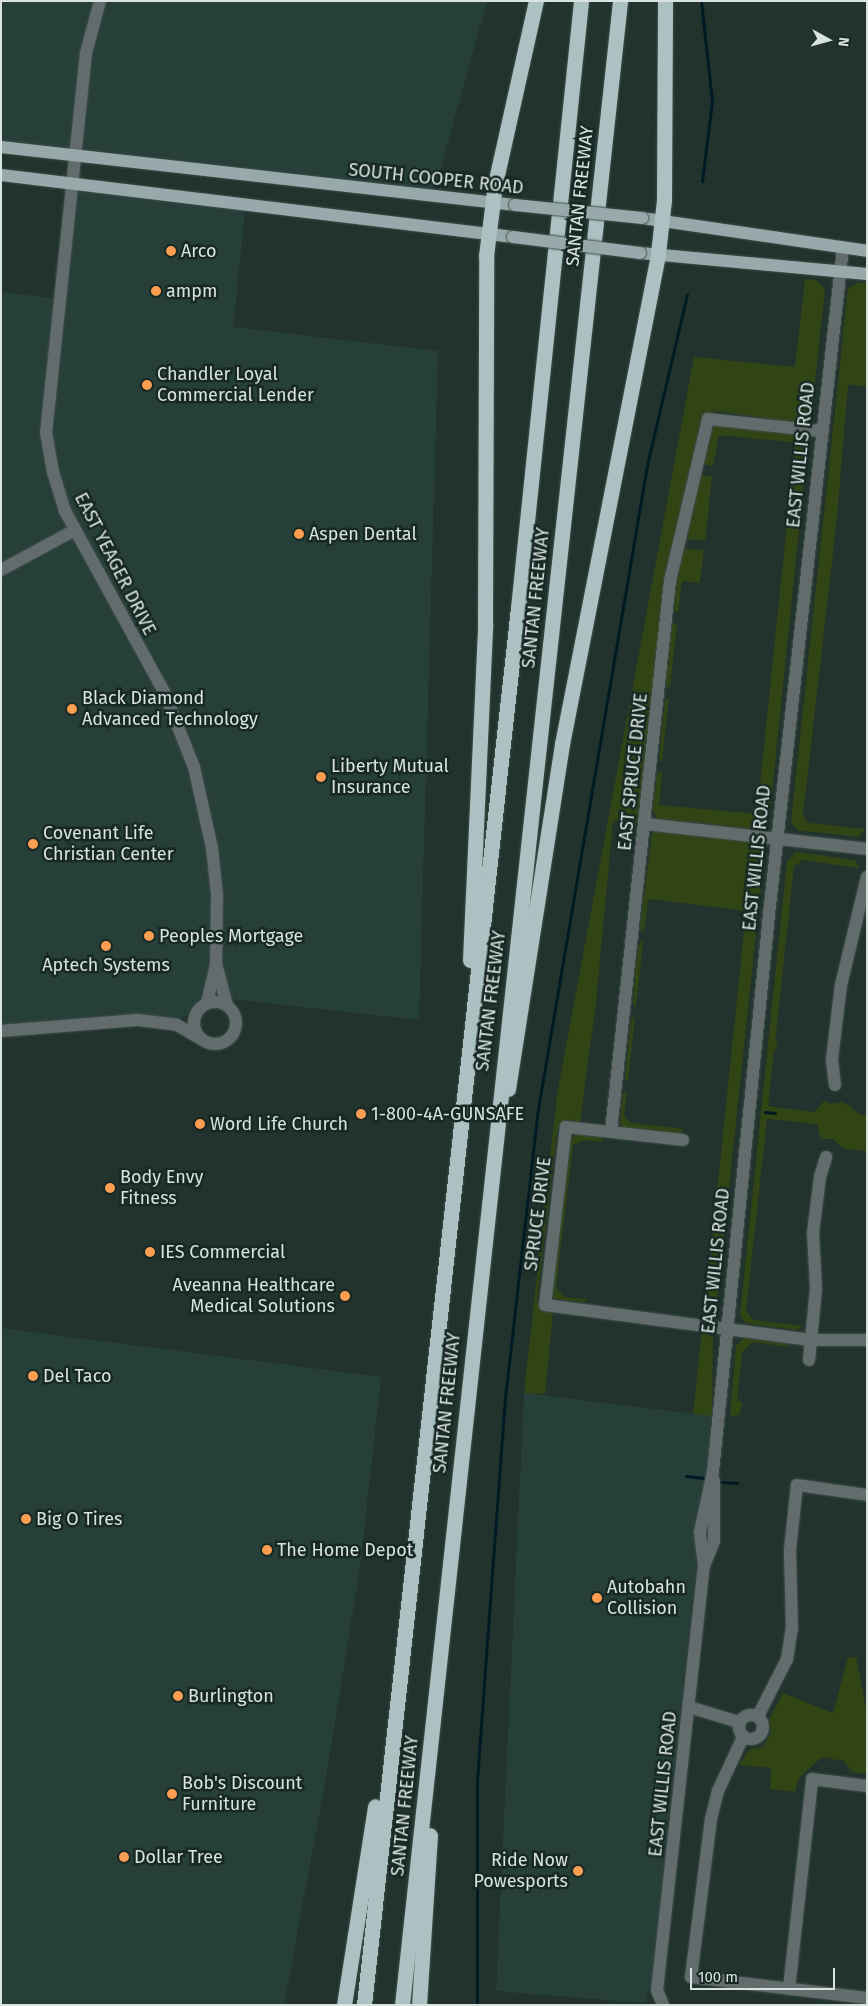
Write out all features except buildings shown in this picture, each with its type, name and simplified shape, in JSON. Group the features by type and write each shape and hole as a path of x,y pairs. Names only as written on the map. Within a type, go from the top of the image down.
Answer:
{"highway":[{"path":"474,1001 469,951 485,624 486,256 493,202 536,1"},
{"name":"SANTAN FREEWAY","path":"364,2005 581,1"},
{"name":"SANTAN FREEWAY","path":"402,2005 496,1123 620,1"},
{"path":"496,1123 512,1076 534,910 562,744 658,254 661,220 665,1"},
{"path":"344,2005 374,1812 390,1673 404,1633"},
{"path":"419,2005 431,1816 429,1754"}],"main road":[{"name":"SOUTH COOPER ROAD","path":"1,147 661,220 867,251"},
{"path":"1,175 640,252 867,274"}],"street":[{"name":"EAST YEAGER DRIVE","path":"100,1 86,52 46,432 58,489 75,530 164,692 187,745 212,848 218,894 216,964 206,1003"},
{"name":"EAST WILLIS ROAD","path":"663,2005 657,1990 704,1566 714,1541 713,1472 726,1329 821,431 843,248"},
{"name":"EAST SPRUCE DRIVE","path":"611,1132 670,581 708,418 821,431"},
{"path":"1,570 75,530"},
{"path":"645,824 867,850"},
{"path":"835,1085 832,1059 841,985 867,877"},
{"name":"EAST YEAGER DRIVE","path":"216,964 226,1004"},
{"path":"1,1031 107,1020 167,1022 196,1013 206,1003 226,1004 237,1022 233,1035 214,1045 190,1031 167,1022"},
{"path":"196,1013 194,1027 201,1039"},
{"name":"SPRUCE DRIVE","path":"611,1132 566,1127 544,1305 726,1329"},
{"path":"611,1132 684,1140"},
{"path":"809,1360 816,1288 813,1233 820,1177 826,1157"},
{"path":"726,1329 811,1340 867,1340"},
{"path":"758,1716 787,1659 792,1628 790,1550 797,1485 867,1495"},
{"path":"689,1707 739,1722"},
{"path":"747,1715 758,1716 763,1723 761,1734 755,1739 743,1737 739,1730 739,1722 747,1715"},
{"path":"743,1737 718,1791 711,1819 692,1977 867,1998"},
{"path":"788,1989 812,1779 867,1786"}],"shaded area":[{"path":"1,1 487,1 433,196 1,147"},
{"path":"73,183 246,203 233,327 438,351 419,1020 224,998 220,972 207,1003 196,1013 167,1022 1,1031 1,292 60,299"},
{"path":"1,1328 381,1377 360,1567 325,1783 284,2005 1,2005"},
{"path":"524,1393 712,1416 711,1458 696,1542 696,1566 652,1974 646,2003 496,1991"}],"green space":[{"path":"805,279 816,280 825,290 811,417 801,423 717,411 701,417 664,582 639,823 613,821 596,1002 580,1123 568,1119 559,1126 557,1133 537,1301 543,1311 553,1312 545,1394 524,1393 557,1095 694,357 795,367"},
{"path":"859,282 867,283 867,386 848,385 837,517 803,816 809,823 865,829 858,837 797,830 791,821 848,289"},
{"path":"717,425 801,433 808,443 769,822 758,829 657,818 653,811 657,774 662,772 659,805 757,814 795,446 791,442 719,435 713,466 704,464 713,428"},
{"path":"701,475 712,477 705,541 687,539"},
{"path":"684,549 704,550 700,583 682,581 678,613 674,610 677,580"},
{"path":"677,623 670,688 666,685 672,625"},
{"path":"669,697 662,762 659,759 665,701"},
{"path":"657,830 758,841 765,849 716,1310 710,1317 704,1319 746,911 648,899 644,932 640,928 652,834"},
{"path":"796,852 855,860 859,868 802,860 794,867 775,1042 778,1042 777,1049 774,1049 768,1106 815,1112 824,1101 831,1104 844,1102 859,1114 867,1115 867,1151 844,1149 833,1139 821,1139 817,1124 767,1119 746,1311 753,1320 803,1326 797,1330 746,1323 740,1315 787,861"},
{"path":"643,941 636,1007 633,1004 638,945"},
{"path":"635,1016 628,1081 625,1079 631,1020"},
{"path":"627,1091 624,1116 631,1123 684,1129 680,1134 623,1127 620,1123 623,1093"},
{"path":"576,1133 600,1136 604,1142 584,1140 573,1145 556,1288 564,1297 587,1299 584,1302 555,1299 551,1295 569,1141"},
{"path":"702,1330 713,1338 712,1416 693,1414"},
{"path":"744,1338 785,1342 789,1347 752,1342 742,1353 737,1401 742,1402 740,1414 730,1417 736,1346"},
{"path":"856,1657 867,1713 867,1774 852,1772 844,1761 822,1757 799,1778 795,1792 770,1789 771,1768 739,1765 750,1749 763,1747 771,1733 769,1720 783,1693 833,1713 848,1658"}],"waterway":[{"path":"701,1 712,101 702,181"},
{"path":"477,2005 477,1781 505,1398 537,1115 647,465 687,295"},
{"path":"765,1112 775,1113"},
{"path":"686,1476 703,1478"},
{"path":"721,1482 737,1483"}],"place":[{"name":"Arco","path":"171,251"},
{"name":"ampm","path":"156,291"},
{"name":"Chandler Loyal Commercial Lender","path":"147,385"},
{"name":"Aspen Dental","path":"299,534"},
{"name":"Black Diamond Advanced Technology","path":"72,709"},
{"name":"Liberty Mutual Insurance","path":"321,777"},
{"name":"Covenant Life Christian Center","path":"33,844"},
{"name":"Peoples Mortgage","path":"149,936"},
{"name":"Aptech Systems","path":"106,946"},
{"name":"1-800-4A-GUNSAFE","path":"361,1114"},
{"name":"Word Life Church","path":"200,1124"},
{"name":"Body Envy Fitness","path":"110,1188"},
{"name":"IES Commercial","path":"150,1252"},
{"name":"Aveanna Healthcare Medical Solutions","path":"345,1296"},
{"name":"Del Taco","path":"33,1376"},
{"name":"Big O Tires","path":"26,1519"},
{"name":"The Home Depot","path":"267,1550"},
{"name":"Autobahn Collision","path":"597,1598"},
{"name":"Burlington","path":"178,1696"},
{"name":"Bob's Discount Furniture","path":"172,1794"},
{"name":"Dollar Tree","path":"124,1857"},
{"name":"Ride Now Powesports","path":"578,1871"}]}
